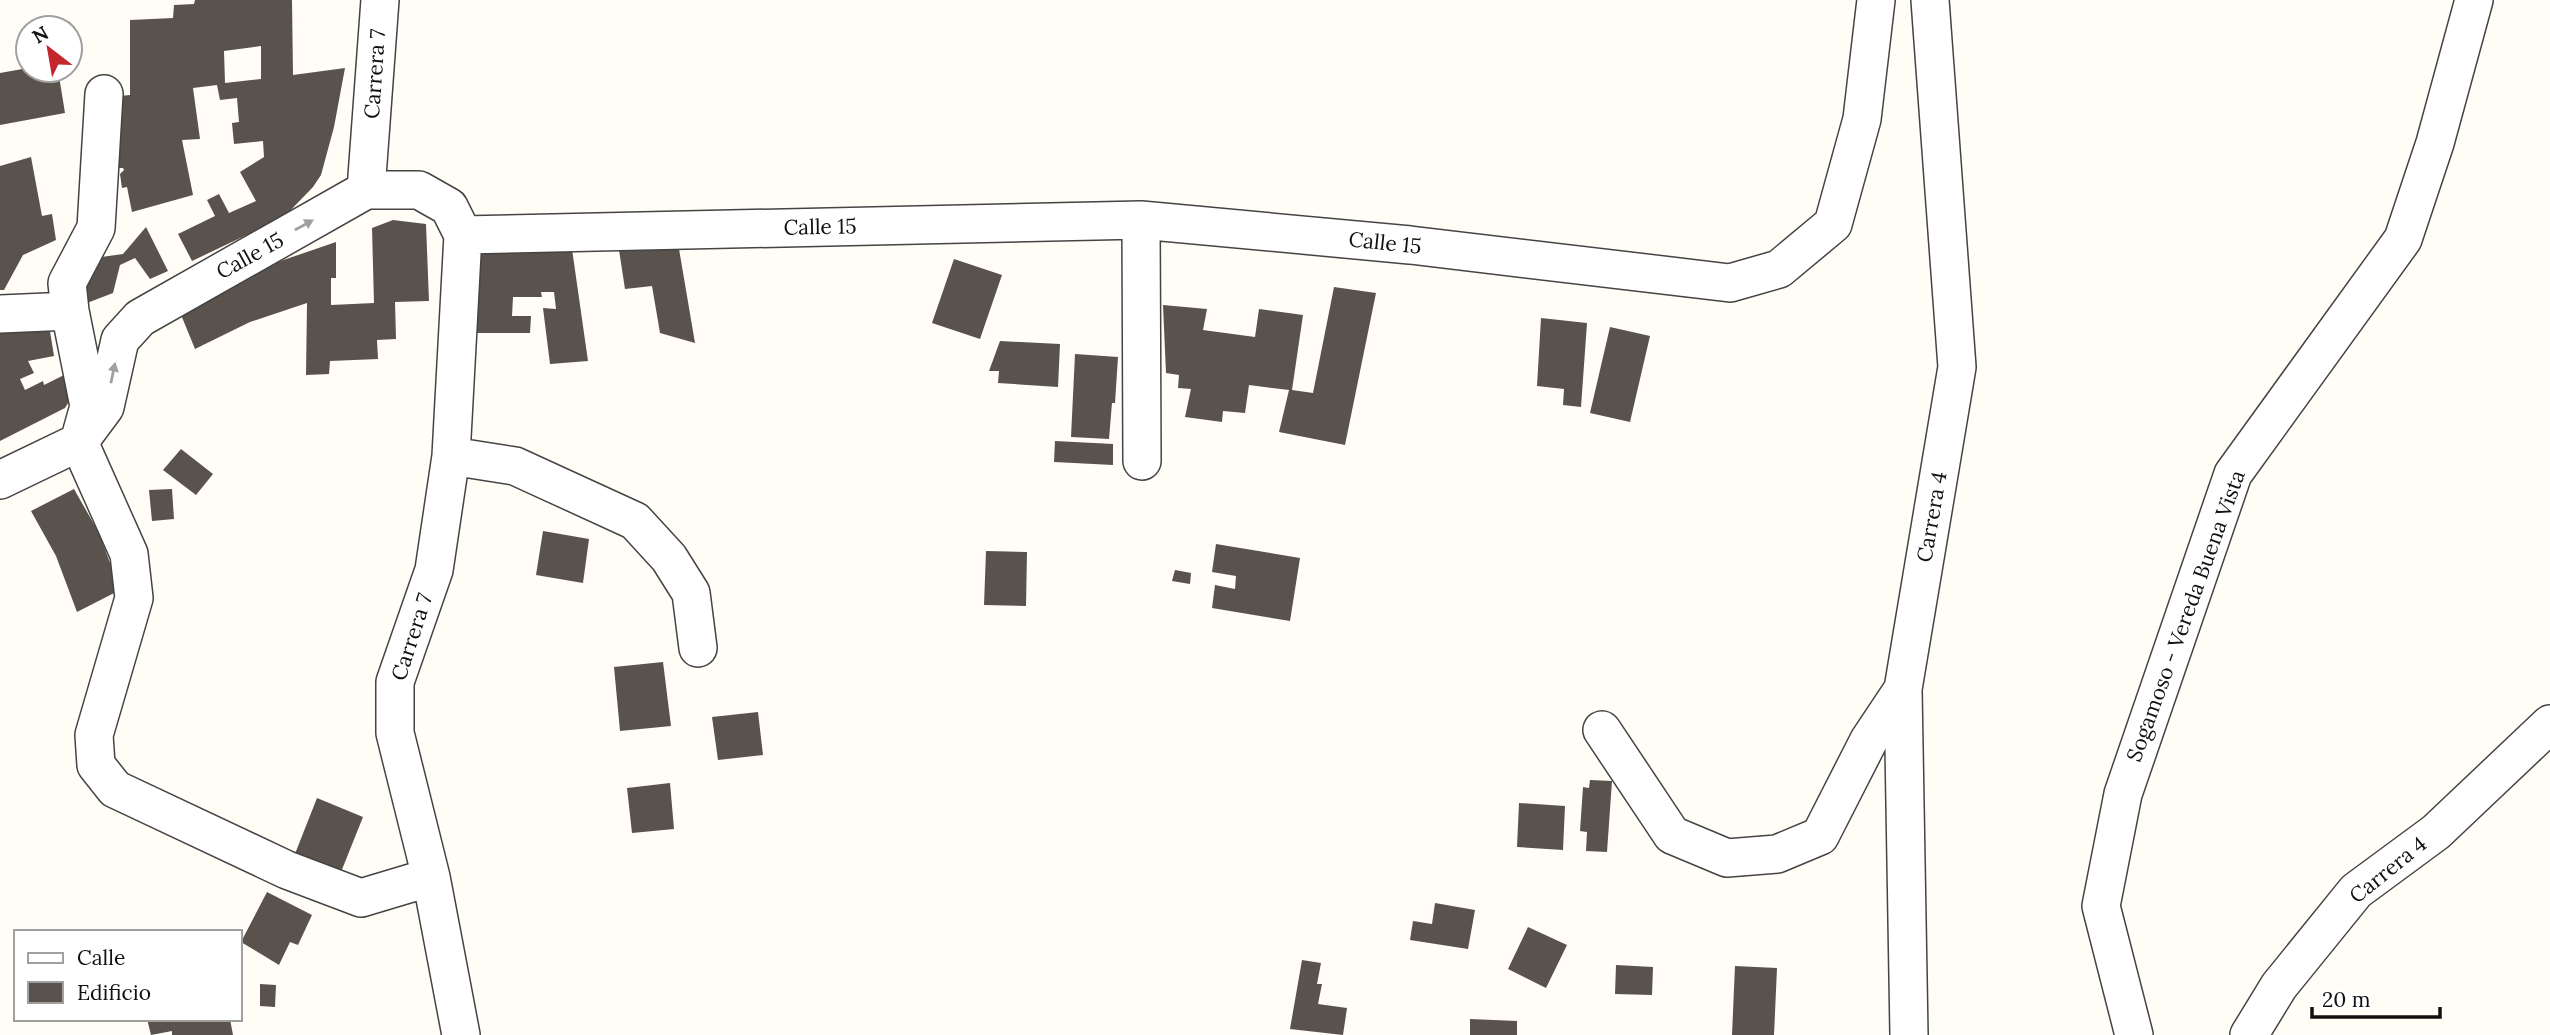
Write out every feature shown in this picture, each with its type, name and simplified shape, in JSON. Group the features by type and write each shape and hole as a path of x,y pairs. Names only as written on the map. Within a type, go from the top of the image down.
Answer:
{"street":[{"name":"Carrera 7","path":"366,190 380,0"},
{"name":"Calle 15","path":"0,480 79,442 106,407 120,340 140,318 366,190 419,190 449,207 463,235 1142,220 1410,245 1730,283 1779,269 1833,224 1862,119 1876,0"},
{"name":"Carrera 4","path":"1909,1035 1903,689 1957,367 1930,0"},
{"name":"Sogamoso - Vereda Buena Vista","path":"2134,1035 2101,906 2123,794 2233,474 2403,239 2435,143 2474,0"},
{"path":"104,94 96,228 67,283 70,312 89,406 79,442 129,554 134,598 94,735 96,765 115,789 287,870 361,898 431,877"},
{"path":"1142,220 1142,461"},
{"name":"Carrera 7","path":"461,1035 431,877 394,733 395,682 434,570 451,456 463,235"},
{"path":"0,314 70,312"},
{"path":"451,456 515,466 635,520 669,558 691,593 698,648"},
{"path":"1602,730 1672,835 1727,858 1777,854 1820,835 1869,740 1903,689"},
{"name":"Carrera 4","path":"2249,1035 2279,986 2356,891 2436,832 2550,724"}],"building":[{"path":"195,0 292,0 293,75 345,68 334,127 321,175 313,187 284,217 192,261 178,234 215,216 207,200 219,194 229,213 256,201 240,172 264,157 263,141 234,144 232,123 239,122 237,98 220,100 217,85 193,88 200,139 182,140 193,195 132,212 127,187 122,188 120,174 124,170 118,168 110,97 130,95 130,20 173,18 174,5 194,4","holes":["261,46 261,79 225,83 224,51"]},
{"path":"14,70 14,84 60,84 65,113 0,125 0,73"},
{"path":"31,157 42,216 52,214 56,240 23,255 4,290 0,290 0,166"},
{"path":"393,220 426,224 429,301 395,302 396,339 377,340 378,359 330,361 329,374 306,375 307,303 250,322 195,349 177,305 231,278 336,242 336,278 331,278 331,305 374,303 372,228"},
{"path":"146,227 168,271 150,279 135,258 120,265 113,293 87,303 87,259 123,254"},
{"path":"678,243 695,343 660,333 652,286 625,289 619,250"},
{"path":"480,247 572,249 588,361 550,364 543,308 556,309 554,292 541,292 542,297 513,297 512,316 531,316 530,333 466,333"},
{"path":"954,259 1002,275 980,339 932,323"},
{"path":"1334,287 1376,293 1345,445 1279,432 1289,390 1249,385 1245,413 1223,411 1222,422 1185,417 1191,389 1178,388 1179,375 1166,373 1163,305 1207,309 1203,330 1255,337 1259,309 1303,315 1292,390 1313,393"},
{"path":"1541,318 1587,323 1581,407 1563,405 1564,389 1537,386"},
{"path":"0,324 49,325 54,356 28,361 34,373 20,379 25,390 43,381 44,385 66,374 77,389 65,408 0,441"},
{"path":"1610,327 1650,336 1630,422 1590,413"},
{"path":"1000,341 1060,344 1058,387 998,383 999,371 989,371"},
{"path":"1075,354 1118,357 1109,439 1071,437"},
{"path":"1055,441 1113,444 1113,465 1054,462"},
{"path":"181,449 213,474 196,495 163,470"},
{"path":"74,489 99,533 120,590 77,612 56,556 31,511"},
{"path":"172,489 174,519 152,521 149,490"},
{"path":"543,531 589,539 583,583 536,575"},
{"path":"1216,544 1300,558 1290,621 1212,608 1215,585 1235,589 1236,576 1212,572"},
{"path":"986,551 1027,552 1026,606 984,605"},
{"path":"1175,570 1191,573 1190,584 1172,581"},
{"path":"663,662 671,726 620,731 614,667"},
{"path":"758,712 763,755 718,760 712,717"},
{"path":"1590,780 1612,781 1607,852 1586,851 1587,832 1580,831 1583,787 1589,788"},
{"path":"670,783 674,829 632,833 627,788"},
{"path":"317,798 363,817 335,887 289,869"},
{"path":"1519,803 1565,806 1563,850 1517,847"},
{"path":"267,892 312,915 298,945 290,942 279,965 242,940"},
{"path":"1435,903 1475,910 1468,949 1410,940 1413,921 1432,924"},
{"path":"1528,927 1567,945 1546,988 1508,969"},
{"path":"1302,960 1321,963 1317,984 1322,984 1318,1004 1347,1008 1343,1035 1290,1029"},
{"path":"1616,965 1653,967 1652,995 1615,994"},
{"path":"1735,966 1777,968 1774,1035 1732,1035"},
{"path":"260,984 276,985 275,1007 260,1006"},
{"path":"1470,1019 1517,1021 1517,1035 1470,1035"},
{"path":"148,1021 230,1021 233,1035 172,1035 172,1031 151,1035"}]}
